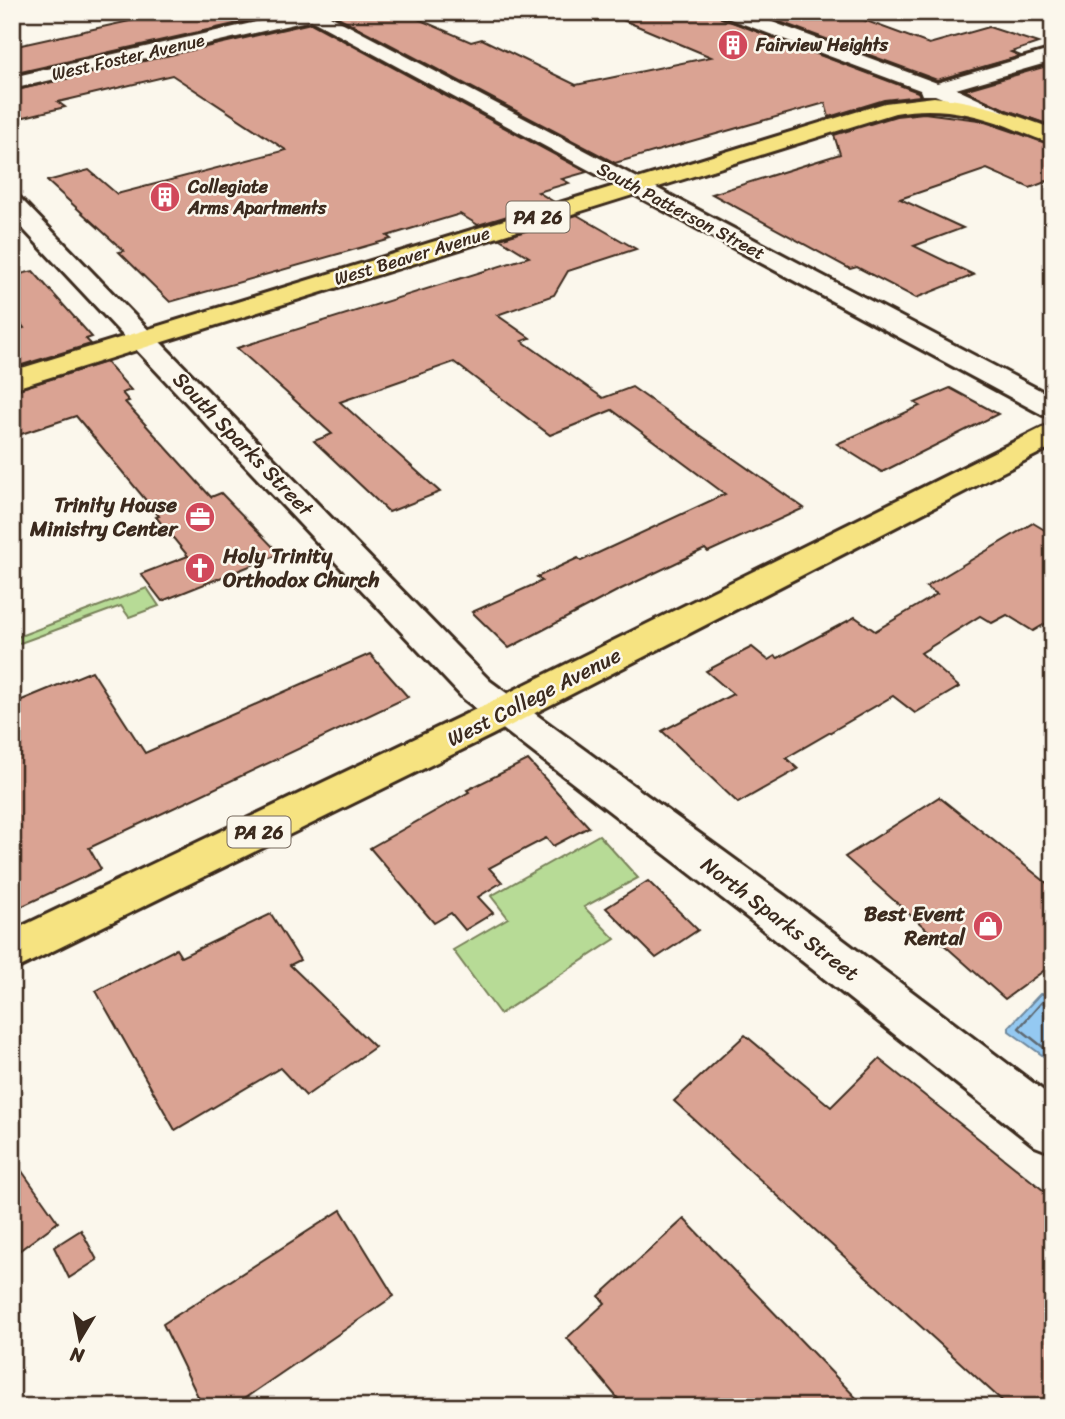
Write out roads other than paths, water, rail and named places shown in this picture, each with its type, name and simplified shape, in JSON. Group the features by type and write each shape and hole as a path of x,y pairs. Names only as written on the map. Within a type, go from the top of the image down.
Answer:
{"main road":[{"name":"West Beaver Avenue","path":"12,380 892,107 936,96"},
{"name":"PA 26","path":"936,96 997,115 1053,137"},
{"name":"West College Avenue","path":"12,952 506,711 1053,434"}],"street":[{"path":"728,12 936,96"},
{"name":"West Foster Avenue","path":"12,83 316,13"},
{"name":"South Patterson Street","path":"316,13 1053,409"},
{"name":"West Beaver Avenue","path":"936,96 980,78 1053,55"},
{"name":"South Sparks Street","path":"12,203 474,687 506,711"},
{"name":"North Sparks Street","path":"506,711 769,909 1053,1129"}],"water":[{"path":"1040,994 1046,994 1053,999 1053,1063 1009,1031 1009,1027"}],"place":[{"name":"Fairview Heights","path":"733,45"},
{"name":"Collegiate Arms Apartments","path":"165,197"},
{"name":"Trinity House Ministry Center","path":"200,517"},
{"name":"Holy Trinity Orthodox Church","path":"200,568"},
{"name":"Best Event Rental","path":"988,926"}]}
